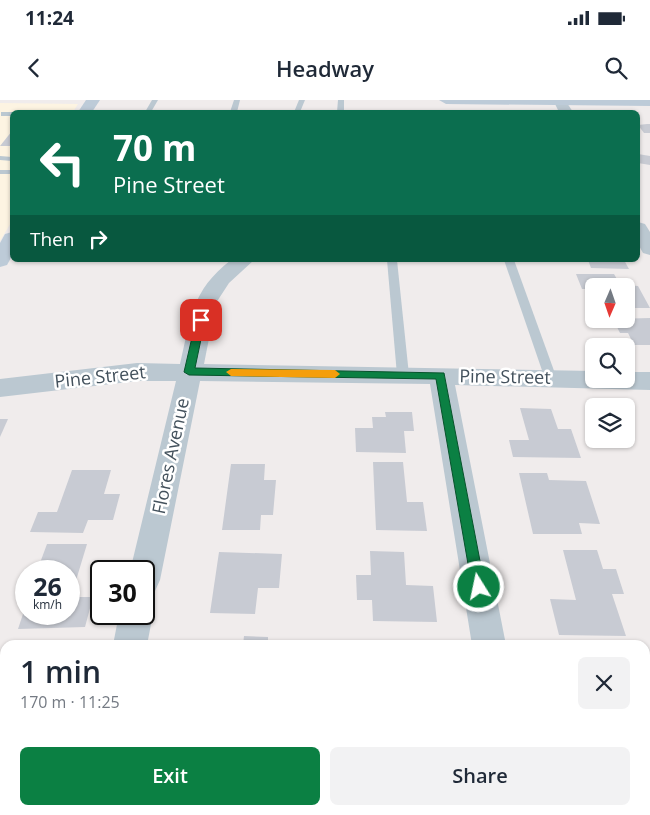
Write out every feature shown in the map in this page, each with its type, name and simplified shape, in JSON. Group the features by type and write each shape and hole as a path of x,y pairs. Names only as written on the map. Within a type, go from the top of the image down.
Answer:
{"main road":[{"path":"446,100 563,107 650,102"},
{"path":"0,260 10,242"}],"street":[{"path":"640,232 650,249"},
{"name":"Flores Avenue","path":"148,560 205,303 222,276 241,262"},
{"name":"Pine Street","path":"0,388 137,372 403,375 650,381"},
{"path":"441,376 488,640"},
{"path":"131,640 134,625"}],"lane":[{"path":"4,114 10,114"},
{"path":"392,262 403,375"},
{"path":"510,262 551,378"}],"shaded area":[{"path":"0,103 78,104 74,110 10,110 10,224 0,241"}],"building":[{"path":"650,124 650,133 644,133 640,125"},
{"path":"10,134 10,146 0,146"},
{"path":"640,154 650,156 650,165 640,163"},
{"path":"589,262 625,262 629,269 591,268"},
{"path":"576,274 614,274 616,278 585,278 585,289 582,289"},
{"path":"635,286 638,286 650,308 635,308"},
{"path":"635,318 650,318 650,345 635,345 635,338 630,338 628,333 620,333 618,328 635,328"},
{"path":"520,408 551,409 558,429 571,429 581,458 513,457 509,440 529,440"},
{"path":"385,412 412,412 414,431 404,431 406,453 356,452 355,428 373,428 372,417 386,417"},
{"path":"0,419 8,419 0,437"},
{"path":"373,462 403,462 407,502 423,502 427,531 376,530"},
{"path":"231,464 265,464 264,480 276,480 273,515 261,515 260,530 222,530"},
{"path":"72,470 111,470 104,494 120,494 113,520 88,520 83,533 30,532 38,512 57,512"},
{"path":"519,473 547,473 549,480 586,481 600,524 579,523 582,534 533,534"},
{"path":"47,544 87,544 80,567 80,560 41,560"},
{"path":"563,550 597,550 603,569 616,569 624,594 612,594 626,636 559,635 550,599 576,600"},
{"path":"370,551 404,552 406,585 433,586 437,622 373,621 372,600 357,600 356,575 371,575"},
{"path":"219,552 282,554 279,588 258,588 255,614 210,613"},
{"path":"80,597 90,597 90,608 85,627 18,629 19,625 80,625"},
{"path":"244,636 268,637 268,640 244,640"}],"slow traffic":[{"path":"231,372 335,374"}],"route":[{"path":"201,320 189,372 441,376 479,587"}]}
